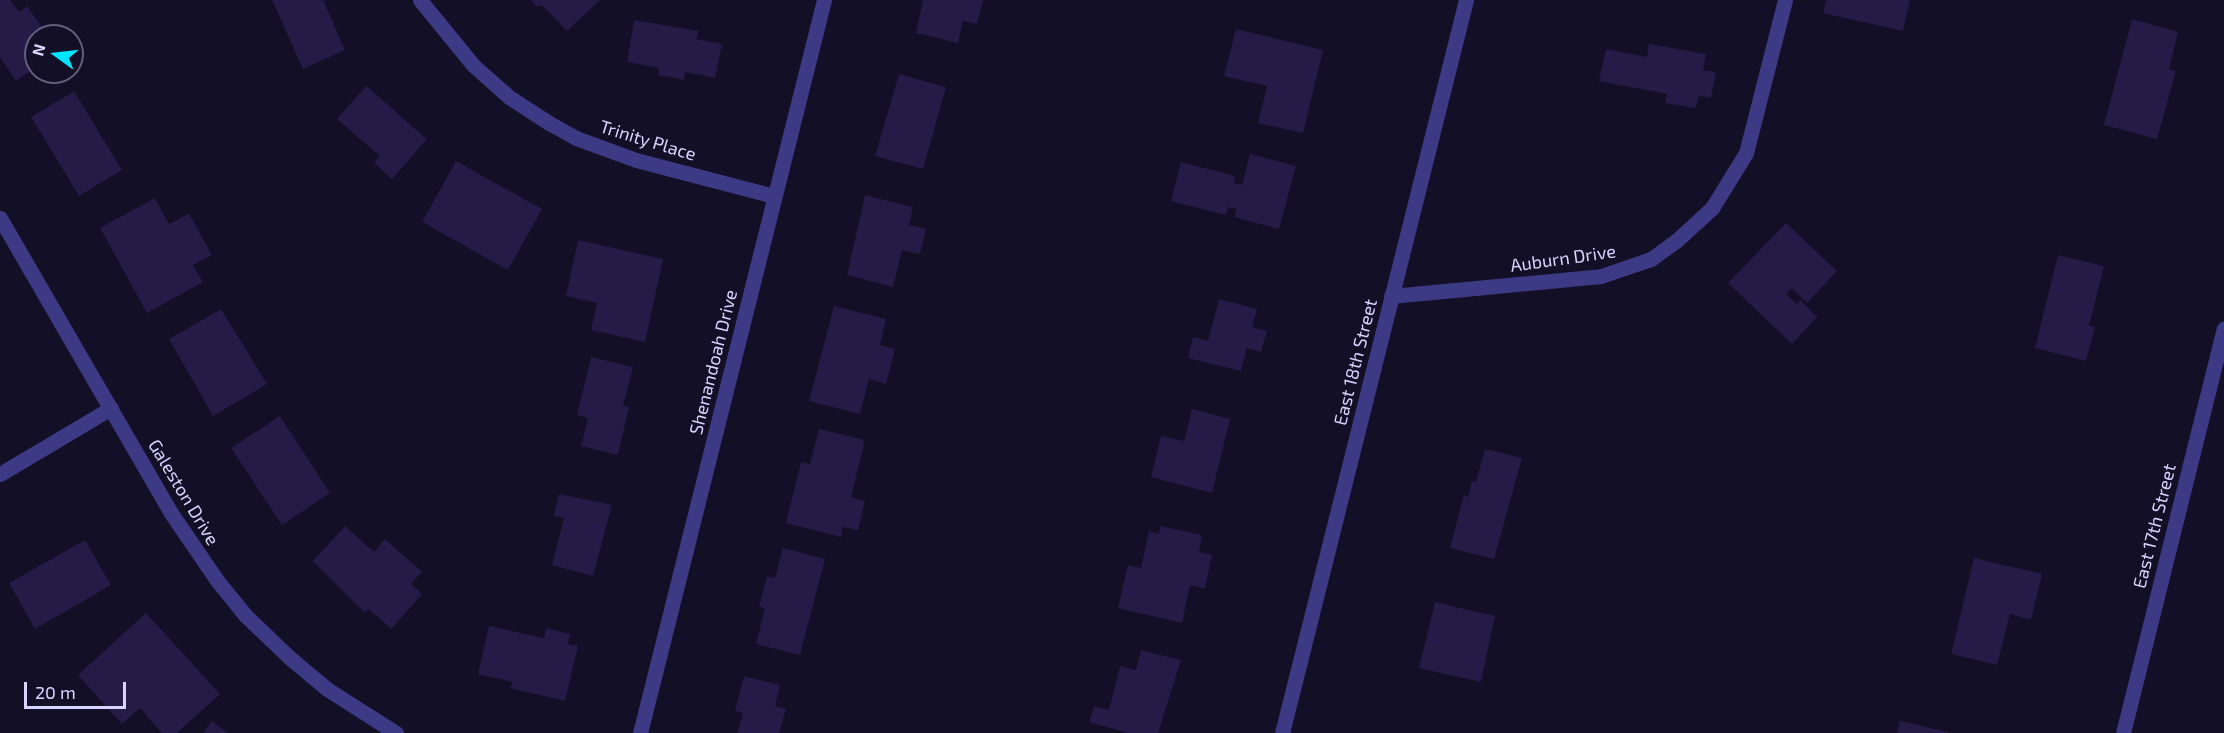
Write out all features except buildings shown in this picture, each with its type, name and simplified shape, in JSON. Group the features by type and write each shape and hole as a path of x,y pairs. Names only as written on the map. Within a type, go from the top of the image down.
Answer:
{"street":[{"name":"Trinity Place","path":"420,0 473,65 509,97 549,123 619,155 774,196"},
{"name":"Shenandoah Drive","path":"640,733 824,0"},
{"name":"East 18th Street","path":"1282,733 1466,0"},
{"name":"Auburn Drive","path":"1391,296 1601,276 1651,259 1689,231 1712,208 1746,153 1785,0"},
{"name":"Galeston Drive","path":"0,218 187,540 245,615 280,649 327,689 396,733"},
{"name":"East 17th Street","path":"2123,733 2224,328"},
{"path":"0,474 111,408"}]}
